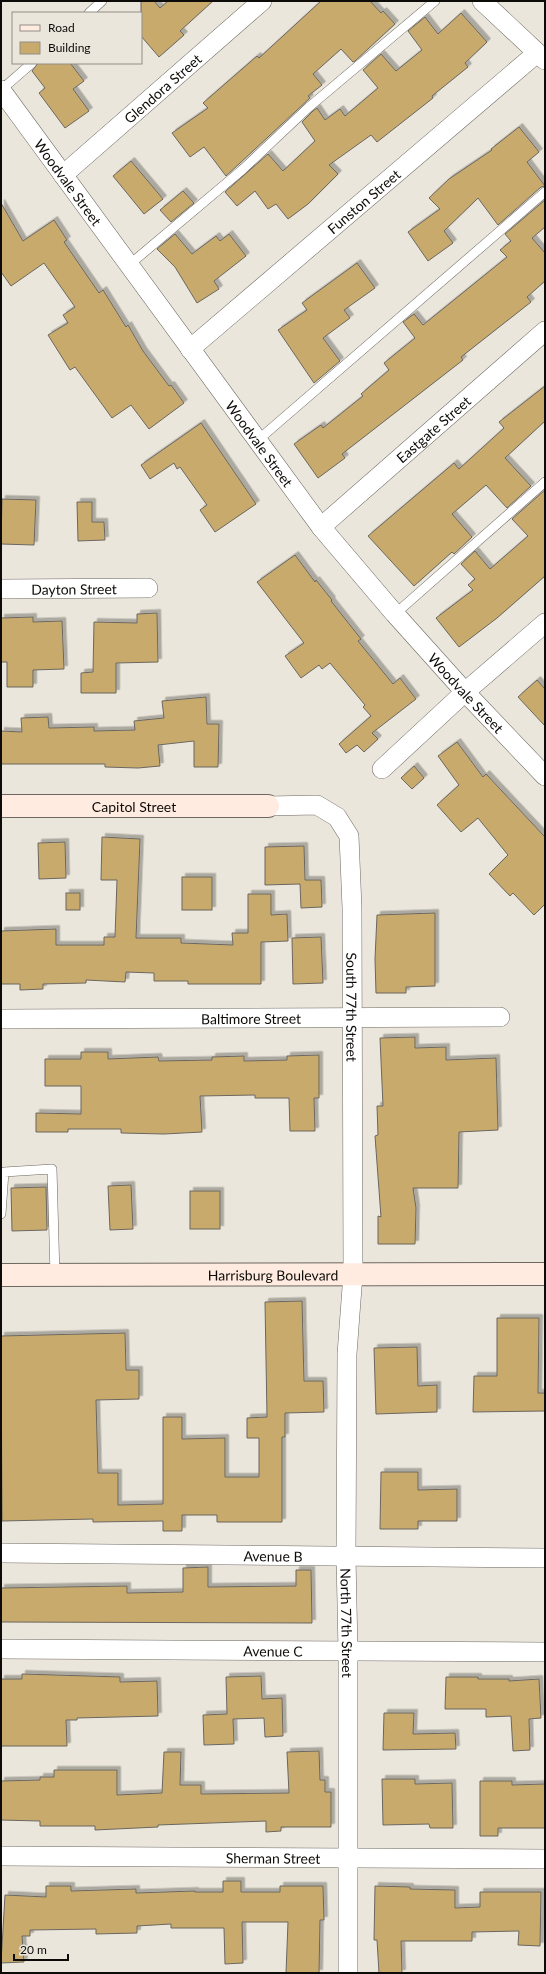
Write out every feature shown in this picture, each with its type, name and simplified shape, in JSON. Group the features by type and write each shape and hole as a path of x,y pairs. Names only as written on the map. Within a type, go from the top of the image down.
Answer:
{"main road":[{"name":"Capitol Street","path":"1,806 268,806"},
{"name":"Harrisburg Boulevard","path":"1,1275 545,1274"}],"street":[{"name":"Glendora Street","path":"63,174 262,1"},
{"path":"482,1 541,56"},
{"name":"Funston Street","path":"190,349 541,56"},
{"name":"Woodvale Street","path":"1,90 321,527 395,614 465,692 544,772"},
{"name":"Eastgate Street","path":"321,527 545,331"},
{"name":"Dayton Street","path":"1,589 148,588"},
{"path":"382,769 465,692 545,622"},
{"name":"South 77th Street","path":"268,806 317,805 329,810 337,817 349,836 352,908 353,1274"},
{"name":"Baltimore Street","path":"1,1019 500,1017"},
{"name":"North 77th Street","path":"348,1973 348,1652 346,1557 347,1354 353,1274"},
{"name":"Avenue B","path":"1,1553 545,1558"},
{"name":"Avenue C","path":"1,1649 545,1652"},
{"name":"Sherman Street","path":"1,1856 348,1856 545,1859"}],"lane":[{"path":"89,12 102,1"},
{"path":"129,265 242,170 309,107 435,1"},
{"path":"1,90 31,64"},
{"path":"258,440 545,192"},
{"path":"395,614 545,482"},
{"path":"1,1214 4,1172 52,1169 56,1275"}],"building":[{"path":"141,1 154,1 160,8 168,1 213,1 180,31 184,35 159,57 142,37"},
{"path":"321,1 370,1 381,13 383,11 395,24 355,61 353,62 341,49 313,74 322,85 308,96 310,98 226,176 204,147 190,157 172,133 208,108 203,103 257,56 259,58"},
{"path":"461,13 487,42 465,63 468,67 432,96 433,98 377,142 371,135 329,165 338,174 308,204 288,219 276,204 268,209 255,191 237,206 225,192 268,154 283,171 315,141 302,122 317,108 325,120 340,109 345,116 378,88 363,70 381,54 396,71 422,50 408,31 425,17 438,34"},
{"path":"37,64 71,64 84,81 73,89 89,111 65,128 39,93 45,88 32,71"},
{"path":"519,127 539,152 527,162 545,186 541,187 498,225 478,198 444,231 453,243 428,261 408,232 440,209 429,198 449,179 492,150 491,149"},
{"path":"131,161 163,199 144,214 113,176"},
{"path":"183,191 194,203 171,222 160,210"},
{"path":"545,200 545,227 532,238 545,253 545,281 527,297 531,302 461,357 463,360 342,454 345,458 318,478 294,444 321,425 323,428 363,396 361,394 389,370 384,363 415,338 403,322 414,314 423,325 507,257 500,250 511,241 505,234"},
{"path":"1,203 23,241 54,220 67,240 64,242 99,293 103,290 126,327 128,325 143,351 169,386 171,385 184,403 149,429 131,405 112,418 75,367 70,370 48,335 68,323 63,315 75,307 44,263 11,286 1,272"},
{"path":"175,234 192,254 216,236 220,241 229,234 246,256 214,281 219,289 197,303 175,267 157,249"},
{"path":"357,263 375,288 344,310 350,318 323,338 340,361 314,383 278,330 307,310 302,303"},
{"path":"545,386 545,421 505,458 531,486 507,508 486,485 452,514 472,537 454,554 452,552 414,586 368,536 454,463 459,469 504,428 499,422"},
{"path":"201,423 256,504 215,532 200,510 207,505 180,467 177,469 174,463 150,479 141,465"},
{"path":"545,490 545,576 497,618 459,647 436,618 473,590 468,585 475,579 461,564 475,551 490,569 528,536 512,519"},
{"path":"2,499 36,500 34,545 1,544"},
{"path":"77,502 92,502 92,522 104,522 105,540 78,541"},
{"path":"295,555 315,582 316,580 332,600 331,601 361,639 358,641 393,684 400,678 416,699 372,733 378,739 364,752 357,745 346,753 339,744 371,716 363,707 365,705 330,663 322,669 319,665 301,678 285,656 304,643 257,582"},
{"path":"157,613 158,662 116,663 116,693 81,693 81,673 93,672 94,622 137,623 137,614"},
{"path":"33,617 33,622 62,621 64,669 33,670 33,687 7,687 7,662 1,662 1,618"},
{"path":"537,680 545,689 545,726 518,697"},
{"path":"206,697 207,724 219,724 218,767 194,767 194,741 158,745 160,766 138,768 105,767 105,764 1,764 1,731 22,732 21,718 48,717 49,728 94,727 94,731 135,730 134,721 164,718 162,701"},
{"path":"457,742 483,777 486,774 545,837 545,904 534,915 513,893 510,896 489,874 508,855 478,818 461,832 437,805 459,785 438,756"},
{"path":"414,766 424,778 412,789 401,778"},
{"path":"102,837 140,839 136,938 181,938 181,943 233,945 232,933 248,933 248,894 271,894 271,915 287,914 288,941 261,942 261,984 188,984 188,981 154,981 154,973 126,972 125,982 86,980 86,983 43,984 43,989 20,990 20,984 1,984 1,931 56,929 56,945 104,945 104,937 115,937 117,880 101,880"},
{"path":"65,842 66,878 39,879 38,843"},
{"path":"304,846 305,880 321,880 322,907 301,908 300,884 265,885 265,847"},
{"path":"182,877 212,877 212,910 182,910"},
{"path":"66,893 80,893 80,910 66,910"},
{"path":"435,913 435,986 406,987 406,993 376,993 375,959 377,915"},
{"path":"321,937 323,983 293,984 292,938"},
{"path":"415,1037 415,1048 446,1047 446,1060 496,1058 498,1130 459,1132 458,1188 413,1188 416,1208 415,1244 378,1244 378,1216 381,1217 375,1136 378,1135 377,1106 383,1106 380,1038"},
{"path":"81,1052 108,1052 108,1059 158,1057 159,1061 212,1060 212,1057 244,1056 244,1061 287,1060 287,1056 319,1055 319,1098 314,1098 315,1131 290,1131 289,1098 255,1098 255,1095 200,1096 202,1132 164,1134 121,1133 121,1129 68,1129 68,1132 36,1132 36,1113 81,1114 81,1086 45,1086 45,1059 81,1059"},
{"path":"131,1185 133,1229 110,1230 108,1186"},
{"path":"46,1187 47,1230 12,1231 11,1188"},
{"path":"190,1191 220,1191 220,1229 190,1229"},
{"path":"302,1301 304,1381 323,1381 324,1412 285,1413 285,1437 282,1437 282,1522 217,1522 217,1515 182,1515 182,1531 163,1531 163,1521 93,1522 93,1519 2,1521 1,1336 125,1333 126,1370 139,1370 139,1399 96,1400 98,1473 118,1473 118,1505 163,1504 163,1417 182,1417 182,1439 225,1438 225,1477 259,1477 259,1438 247,1438 247,1418 267,1417 265,1302"},
{"path":"497,1318 539,1318 538,1393 545,1393 545,1411 473,1412 474,1376 497,1376"},
{"path":"417,1347 418,1386 437,1385 437,1412 376,1414 374,1348"},
{"path":"381,1472 418,1472 418,1490 457,1489 457,1521 418,1521 418,1529 380,1529"},
{"path":"208,1567 208,1587 296,1586 296,1570 311,1570 312,1623 1,1622 1,1588 127,1586 127,1593 183,1592 183,1568"},
{"path":"22,1674 120,1677 120,1682 157,1681 158,1716 77,1718 77,1720 66,1720 67,1746 1,1746 1,1679 22,1679"},
{"path":"261,1676 262,1699 282,1698 283,1736 265,1737 264,1718 233,1719 234,1744 204,1745 203,1715 227,1714 226,1677"},
{"path":"446,1677 478,1677 478,1679 509,1679 509,1681 539,1679 541,1718 529,1719 530,1750 513,1751 511,1716 486,1717 486,1709 445,1709"},
{"path":"384,1713 414,1713 413,1734 455,1733 456,1749 383,1750"},
{"path":"319,1751 320,1780 325,1780 325,1792 331,1792 331,1827 281,1827 281,1831 266,1832 266,1821 158,1825 158,1827 95,1830 95,1826 40,1826 40,1821 1,1820 1,1781 40,1780 40,1777 54,1777 54,1770 117,1770 117,1795 162,1793 164,1752 181,1752 180,1785 201,1785 201,1794 289,1793 287,1752"},
{"path":"382,1779 415,1779 415,1784 452,1783 453,1828 430,1828 429,1824 383,1825"},
{"path":"480,1781 512,1781 512,1785 545,1784 545,1828 498,1828 498,1836 480,1836"},
{"path":"223,1881 241,1881 241,1892 280,1892 280,1886 323,1886 324,1920 320,1920 319,1973 286,1973 288,1922 242,1922 243,1963 225,1964 224,1928 171,1928 171,1924 137,1926 137,1933 96,1934 96,1929 30,1930 30,1936 22,1936 24,1962 1,1963 5,1895 46,1897 46,1886 71,1886 71,1891 136,1889 136,1893 195,1891 223,1892"},
{"path":"375,1886 410,1887 410,1889 455,1890 455,1908 480,1907 480,1892 541,1892 540,1946 518,1945 519,1931 472,1932 472,1941 401,1941 402,1973 379,1973 377,1940 374,1940"}]}
